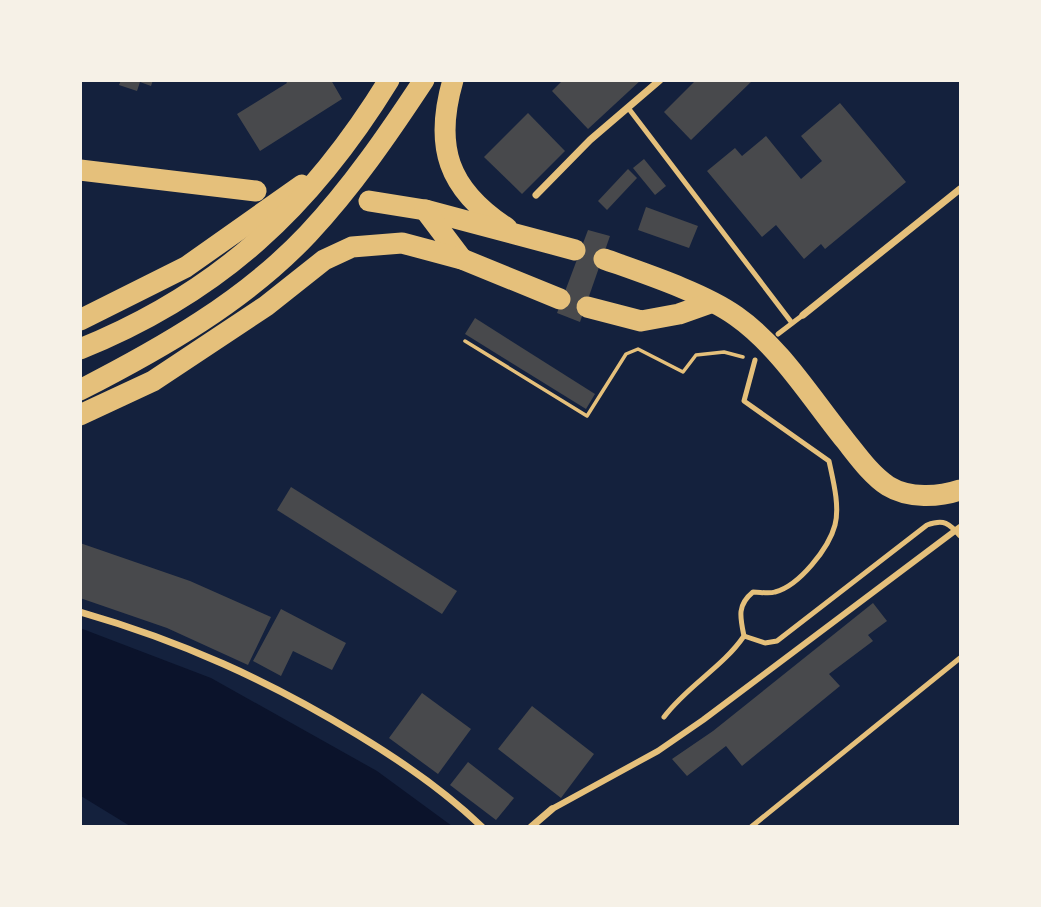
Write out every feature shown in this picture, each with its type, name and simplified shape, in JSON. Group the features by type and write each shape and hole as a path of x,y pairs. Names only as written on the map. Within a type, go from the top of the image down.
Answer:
{"highway":[{"path":"80,349 117,334 204,284 247,251 287,216 336,159 389,80"},
{"path":"80,390 134,363 222,308 267,273 317,223 385,140 424,80"},
{"path":"453,80 443,115 445,151 468,193 490,216 517,235"},
{"path":"80,320 186,267 336,159"},
{"path":"80,170 256,191"},
{"path":"369,201 425,210 575,250"},
{"path":"425,210 462,259"},
{"path":"80,415 153,381 266,306 324,260 352,247 402,243 462,259 560,299"},
{"path":"604,259 662,280 735,314 770,336 863,462 889,486 916,495 947,495 961,490"},
{"path":"587,307 640,321 679,314 710,303"}],"street":[{"path":"536,195 590,140 660,80"},
{"path":"803,315 961,190"},
{"path":"531,827 552,809 658,751 703,720 961,527"},
{"path":"80,612 170,639 237,668 298,699 402,762 482,827"}],"lane":[{"path":"629,109 792,323"},
{"path":"770,336 803,315"},
{"path":"664,717 695,683 736,648 744,636 740,607 746,598 753,592 776,592 803,575 822,552 835,524 834,483 829,461 744,401 755,360"},
{"path":"744,636 765,643 777,641 927,525 940,521 952,526 961,536"},
{"path":"751,827 961,658"}],"path":[{"path":"465,341 587,416 626,354 638,349 683,372 696,355 724,352 755,360"}],"water":[{"path":"80,628 211,678 377,771 452,826 130,826 81,796"}],"building":[{"path":"121,80 153,80 151,86 140,82 137,91 119,85"},
{"path":"285,80 331,80 342,99 260,151 237,114 287,83"},
{"path":"563,80 641,80 588,129 552,91"},
{"path":"696,80 753,80 691,140 664,112"},
{"path":"840,103 906,182 825,249 821,244 804,259 776,225 762,237 707,171 735,148 742,156 766,136 801,179 822,161 801,136"},
{"path":"528,113 565,151 522,194 484,157"},
{"path":"644,159 666,186 655,195 633,168"},
{"path":"628,169 637,178 607,210 598,201"},
{"path":"646,207 698,226 689,248 638,230"},
{"path":"588,230 610,236 580,322 557,313"},
{"path":"475,318 595,394 586,409 465,334"},
{"path":"291,487 457,591 442,614 277,510"},
{"path":"80,543 190,581 271,617 248,665 167,628 80,598"},
{"path":"873,603 887,621 868,635 873,641 829,674 840,686 742,766 726,746 687,776 672,759 713,731"},
{"path":"281,609 346,643 332,670 293,651 281,676 253,661"},
{"path":"422,693 471,729 438,774 389,738"},
{"path":"532,706 594,754 561,798 498,749"},
{"path":"468,762 514,798 496,820 450,785"}]}
